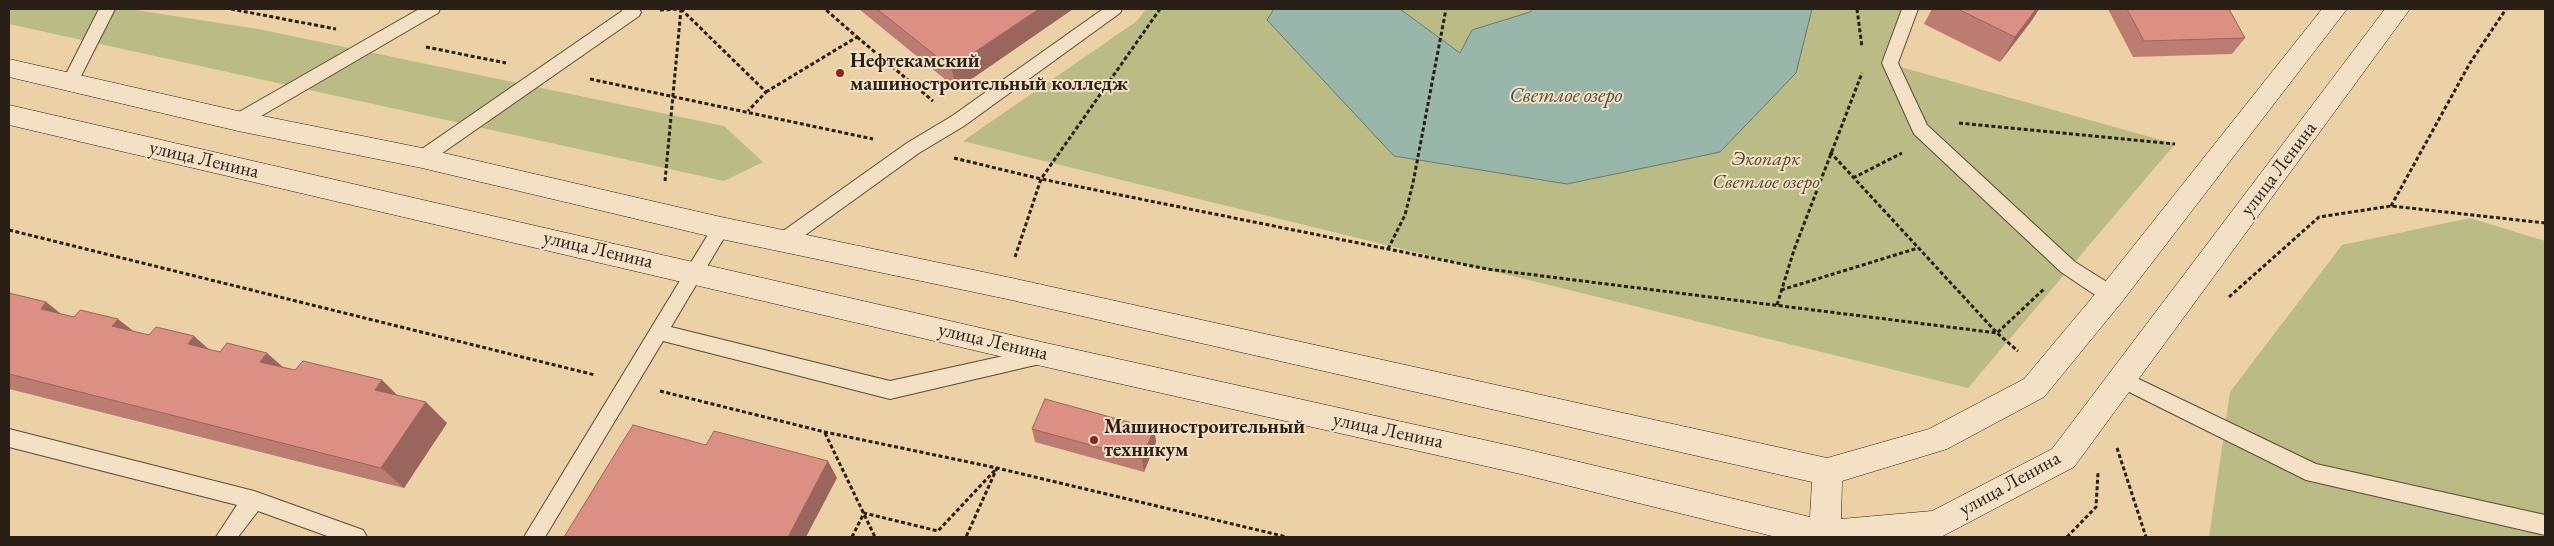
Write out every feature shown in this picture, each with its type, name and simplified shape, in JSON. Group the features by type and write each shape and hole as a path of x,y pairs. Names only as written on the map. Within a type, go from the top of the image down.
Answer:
{"main road":[{"path":"9,68 238,121 422,158 721,228 1007,288 1827,472 1936,440 2034,388 2110,295 2334,9"},
{"name":"улица Ленина","path":"9,115 1046,355 1525,462 1825,536 1940,531 2063,458 2398,9"},
{"path":"1825,536 1827,472"}],"lane":[{"path":"70,82 107,9"},
{"path":"238,121 432,9"},
{"path":"422,158 633,12 629,9"},
{"path":"783,241 913,148 958,121 1114,9"},
{"path":"1910,9 1890,64 1913,118 1920,129 2068,266 2110,295"},
{"path":"534,537 721,228"},
{"path":"659,332 890,390 1046,355"},
{"path":"2122,379 2313,473 2545,525"},
{"path":"9,438 254,500 356,537"},
{"path":"226,537 254,500"}],"path":[{"path":"681,9 766,92"},
{"path":"661,214 681,9"},
{"path":"825,9 958,121"},
{"path":"1007,288 1018,247 1041,179 1160,9"},
{"path":"1388,249 1405,215 1413,183 1446,9"},
{"path":"1857,9 1862,49"},
{"path":"2391,206 2470,63 2506,9"},
{"path":"748,111 766,92 857,37"},
{"path":"1777,305 1830,152 1864,66"},
{"path":"1913,118 2175,144"},
{"path":"1854,178 1930,139"},
{"path":"913,148 1041,179 1487,269 1998,333"},
{"path":"1830,152 1998,333"},
{"path":"2226,300 2319,218 2391,206 2545,223"},
{"path":"9,230 825,432 997,468 1287,537"},
{"path":"1781,290 1918,248"},
{"path":"1998,333 2068,266"},
{"path":"2103,405 2146,537"},
{"path":"825,432 875,537"},
{"path":"864,513 938,531 997,468"},
{"path":"966,537 997,468"},
{"path":"852,537 864,513"}],"green space":[{"path":"9,9 129,9 258,29 724,126 763,162 724,181 9,24"},
{"name":"Экопарк Светлое озеро","path":"1146,9 1918,9 1890,64 2175,144 1968,388 963,141 1137,21"},
{"path":"2470,218 2545,241 2545,537 2209,537 2230,392 2342,245"}],"water":[{"name":"Светлое озеро","path":"1274,9 1400,9 1460,53 1472,30 1530,12 1533,9 1812,9 1796,73 1720,152 1567,184 1394,156 1267,20"}],"building":[{"path":"877,9 1039,9 951,68"},
{"path":"1958,9 2036,9 2015,37"},
{"path":"2127,9 2229,9 2245,38 2144,41"},
{"path":"9,293 46,302 41,309 74,317 80,310 118,319 112,326 149,335 156,327 194,336 188,344 220,352 227,343 267,353 260,362 295,370 303,361 382,380 375,390 426,402 381,468 9,374"},
{"path":"1045,399 1154,429 1142,459 1032,429"},
{"path":"633,425 706,445 714,431 828,461 788,537 564,537"}],"place":[{"name":"Нефтекамский машиностроительный колледж","path":"840,73"},
{"name":"Машиностроительный техникум","path":"1094,440"}]}
